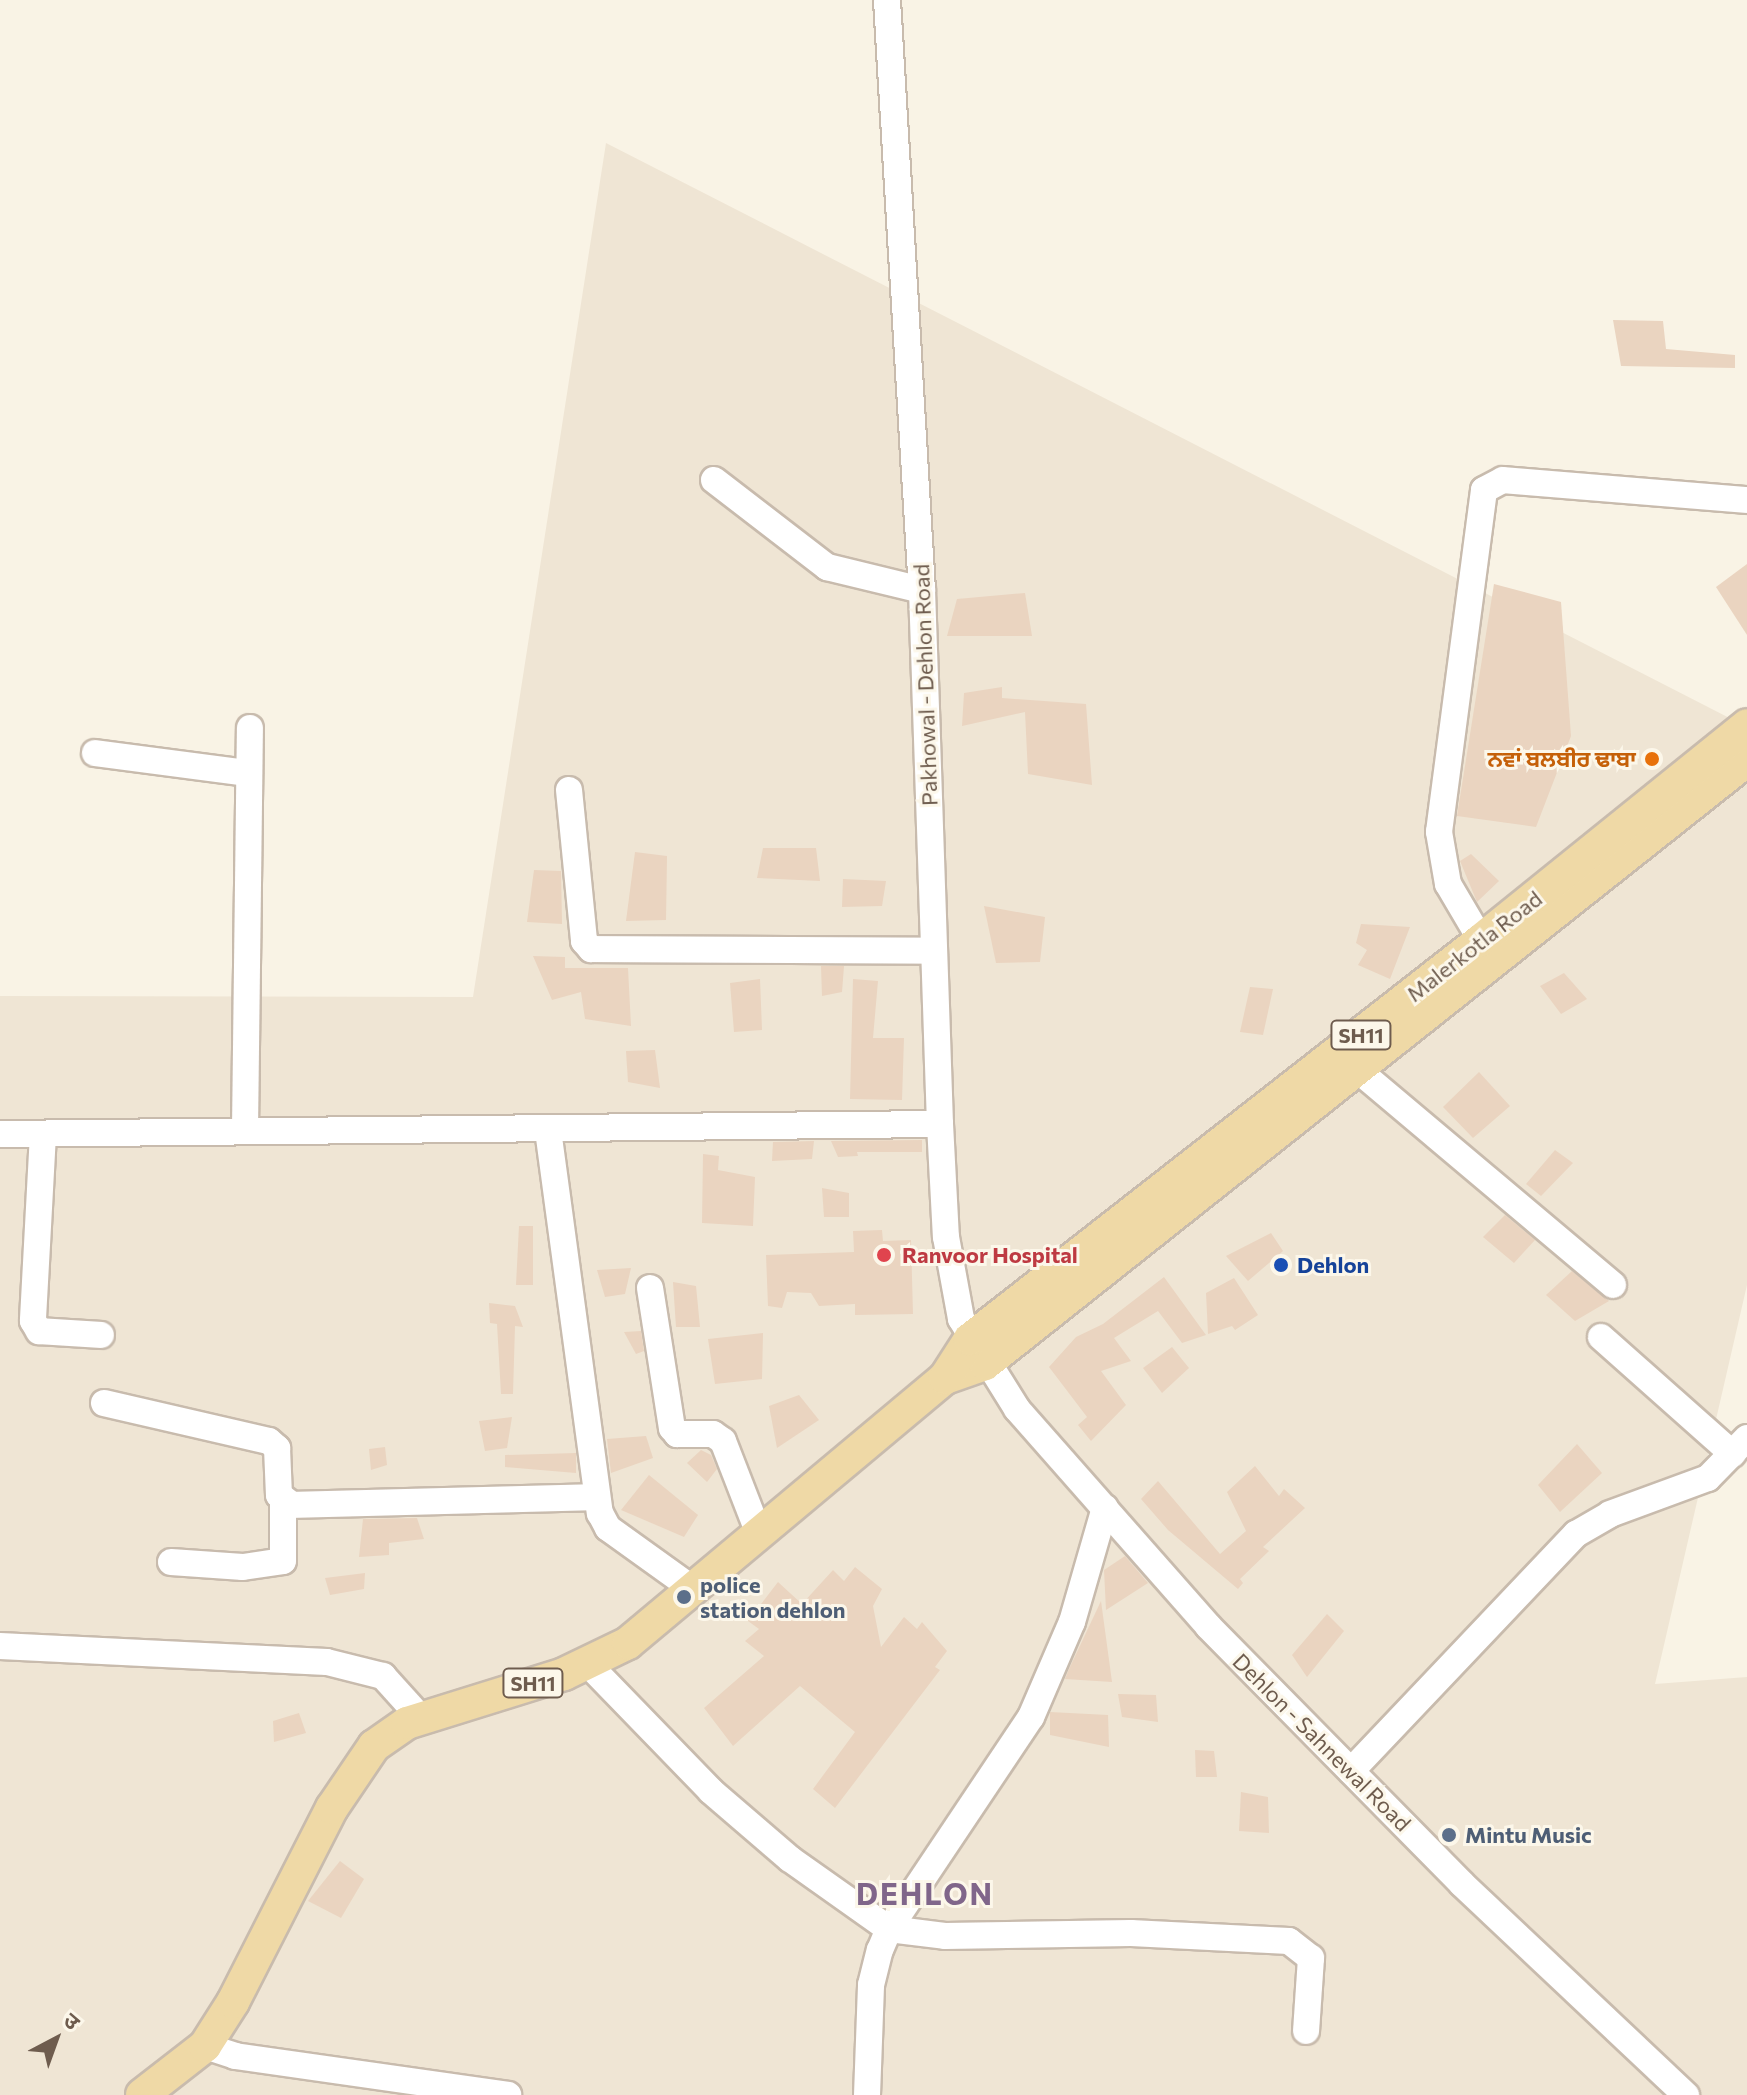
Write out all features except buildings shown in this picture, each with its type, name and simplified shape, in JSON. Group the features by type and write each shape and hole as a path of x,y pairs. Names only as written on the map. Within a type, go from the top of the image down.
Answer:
{"main road":[{"name":"Malerkotla Road","path":"977,1352 1747,725"},
{"name":"Malerkotla Road","path":"977,1352 1359,1071 1747,760"},
{"name":"SH11","path":"142,2095 205,2046 233,2002 332,1808 374,1746 421,1718 587,1663 628,1643 977,1352"}],"street":[{"name":"Pakhowal - Dehlon Road","path":"887,0 922,590 940,1124 953,1292 977,1352"},
{"path":"714,480 827,567 922,590"},
{"path":"1481,940 1448,884 1439,832 1484,490 1503,480 1747,500"},
{"path":"245,1130 247,773 250,728"},
{"path":"95,753 247,773"},
{"path":"569,790 584,941 591,949 934,951"},
{"path":"1359,1071 1613,1285"},
{"path":"0,1134 940,1124"},
{"path":"548,1130 597,1497 608,1528 693,1589"},
{"path":"43,1134 33,1321 39,1331 101,1335"},
{"path":"650,1288 672,1428 677,1434 713,1434 723,1441 759,1534"},
{"path":"1351,1771 1576,1534 1610,1514 1696,1485 1740,1446 1601,1337"},
{"name":"Dehlon - Sahnewal Road","path":"977,1352 1017,1409 1208,1626 1351,1771 1686,2095"},
{"path":"104,1403 269,1441 277,1448 283,1501 283,1561 243,1567 171,1562"},
{"path":"283,1501 597,1497"},
{"path":"867,2095 871,1985 889,1929 1031,1717 1058,1661 1105,1508"},
{"path":"0,1646 327,1662 383,1676 421,1718"},
{"path":"587,1663 711,1791 790,1859 889,1929 945,1936 1131,1933 1289,1941 1311,1958 1306,2031"},
{"path":"205,2046 235,2056 508,2095"}],"shaded area":[{"path":"606,143 1747,727 1747,1285 1655,1684 1747,1677 1747,2095 0,2095 0,996 473,997"}],"place":[{"name":"ਨਵਾਂ ਬਲਬੀਰ ਢਾਬਾ","path":"1652,759"},
{"name":"Ranvoor Hospital","path":"884,1255"},
{"name":"Dehlon","path":"1281,1265"},
{"name":"police station dehlon","path":"684,1597"},
{"name":"Mintu Music","path":"1449,1835"}],"district":[{"name":"DEHLON","path":"925,1893"}]}
